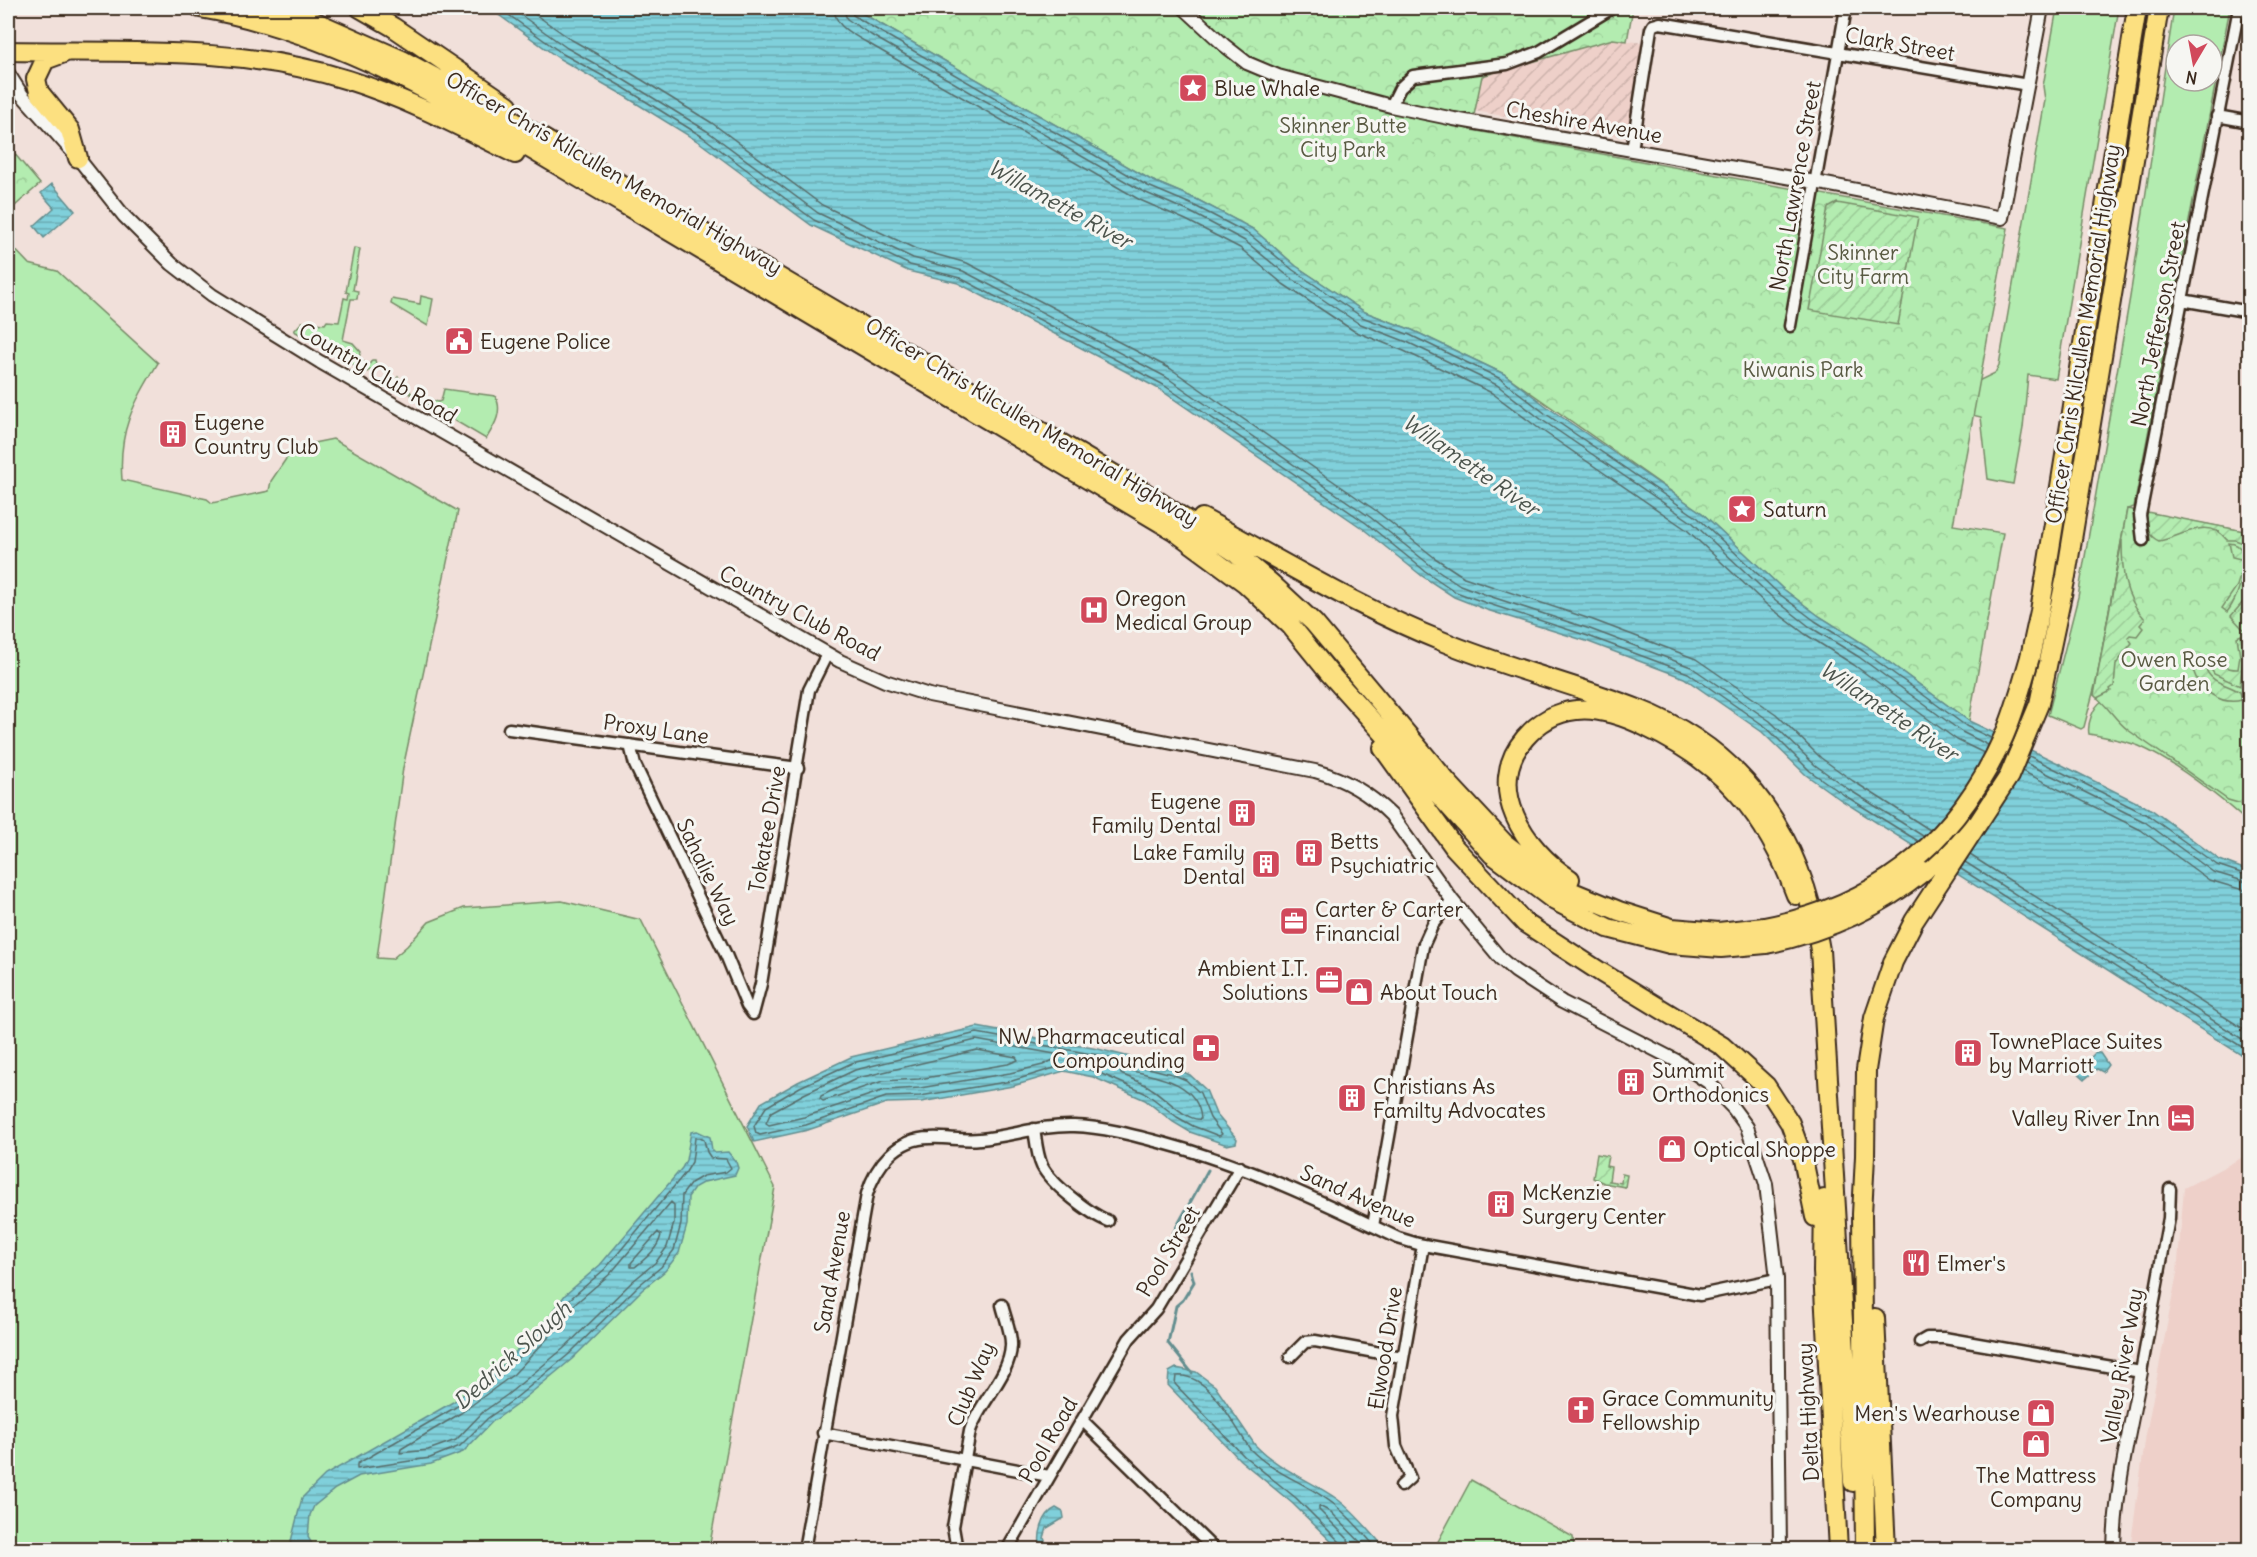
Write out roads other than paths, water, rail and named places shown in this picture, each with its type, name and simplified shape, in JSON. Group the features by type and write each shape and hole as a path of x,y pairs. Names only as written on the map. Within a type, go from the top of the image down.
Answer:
{"highway":[{"name":"Officer Chris Kilcullen Memorial Highway","path":"200,8 233,13 312,37 399,74 1173,530 1245,582 1291,626 1330,674 1492,854 1555,901 1608,928 1670,944 1721,948 1765,935 1862,896 1903,869 1952,824 1984,776 2012,715 2030,657 2042,599 2137,8"},
{"name":"Officer Chris Kilcullen Memorial Highway","path":"266,8 316,22 402,60 486,105 1144,492 1233,551 1314,624 1448,783 1504,843 1563,888 1619,911 1672,928 1765,935"},
{"path":"360,8 393,27 687,223"},
{"name":"Officer Chris Kilcullen Memorial Highway","path":"2047,668 2066,576 2158,8"},
{"path":"8,51 167,53 237,57 303,68 347,79 391,95 648,219"},
{"path":"68,52 45,60 36,79 39,92 70,129 78,158"},
{"path":"1144,492 1198,515 1366,607 1445,643 1639,710 1684,731 1718,755 1751,788 1783,834 1803,877 1820,950 1853,1486 1863,1550"},
{"path":"1863,1550 1862,1214 1866,1070 1874,1018 1893,963 1914,921 2009,776 2026,740 2039,704 2047,668"},
{"path":"1765,935 1801,936 1841,921 1890,895 1924,871 1970,822 2003,770 2047,668"},
{"path":"1330,674 1454,847 1525,923 1722,1046 1766,1086 1790,1123 1803,1160 1812,1196 1823,1272"},
{"path":"1619,911 1566,876 1532,845 1513,814 1508,793 1513,756 1533,729 1564,712 1577,709 1600,711 1635,721 1669,737 1704,760 1736,791 1773,840 1801,909 1809,959 1824,1195 1823,1272"},
{"path":"1865,1156 1871,1214 1886,1550"},
{"name":"Delta Highway","path":"1823,1272 1838,1550"}],"street":[{"name":"Cheshire Avenue","path":"1184,8 1247,63 1278,76 1391,106 2002,218 2028,85"},
{"path":"1391,106 1400,88 1413,76 1507,64 1539,52 1612,8"},
{"name":"North Lawrence Street","path":"1790,326 1846,8"},
{"path":"2028,85 2042,8"},
{"name":"North Jefferson Street","path":"2142,540 2140,515 2239,8"},
{"name":"Clark Street","path":"1632,150 1651,29 1653,25 1660,23 2028,85"},
{"name":"Country Club Road","path":"8,73 22,95 148,242 190,279 231,308 329,368 828,654 885,681 930,695 1315,771 1343,780 1369,796 1391,815 1452,900 1482,937 1515,971 1562,1002 1675,1060 1708,1082 1733,1108 1747,1127 1766,1184 1777,1279 1780,1550"},
{"path":"2217,116 2250,122"},
{"path":"2182,300 2250,312"},
{"name":"Tokatee Drive","path":"753,1014 761,984 810,690 828,654"},
{"name":"Proxy Lane","path":"509,729 798,768"},
{"name":"Sahalie Way","path":"630,745 635,765 726,956 747,1006 753,1014"},
{"path":"1373,1226 1423,946 1433,924 1452,900"},
{"name":"Sand Avenue","path":"804,1550 864,1203 869,1186 880,1166 899,1148 922,1138 979,1140 1034,1129 1065,1126 1105,1129 1181,1148 1240,1167 1283,1184 1398,1238 1423,1245 1700,1295 1777,1279"},
{"path":"1034,1129 1039,1158 1045,1171 1089,1212 1108,1221"},
{"name":"Pool Street","path":"1122,1350 1132,1335 1156,1309 1240,1167"},
{"name":"Valley River Way","path":"2114,1550 2121,1480 2169,1218 2170,1189"},
{"name":"Elwood Drive","path":"1401,1486 1410,1478 1397,1452 1392,1424 1423,1245"},
{"name":"Club Way","path":"957,1550 953,1527 974,1419 1004,1369 1011,1350 1011,1337 1002,1305"},
{"path":"1920,1342 1927,1338 1944,1338 2141,1372"},
{"path":"1290,1357 1305,1342 1315,1341 1402,1357"},
{"name":"Pool Road","path":"1007,1550 1122,1350"},
{"path":"1082,1420 1215,1550"},
{"path":"823,1433 965,1458 1049,1476"}],"water":[{"name":"Willamette River","path":"489,8 853,8 1151,180 1196,199 1253,229 1296,266 1365,312 1412,330 1504,374 1550,409 1702,513 1782,588 1819,616 1867,646 1969,721 2152,810 2220,860 2249,871 2249,1060 1841,800 1806,775 1762,732 1684,678 1586,641 1487,610 1454,597 1422,576 1362,528 1159,389 958,283 908,271 811,225 699,142 560,59"},
{"path":"52,184 75,211 44,238 34,226 54,208 41,193"},
{"path":"977,1027 1098,1049 1174,1068 1190,1075 1206,1090 1216,1114 1237,1139 1236,1143 1227,1145 1190,1132 1145,1100 1093,1077 1064,1071 1013,1086 921,1102 887,1103 808,1130 754,1142 747,1126 761,1103 798,1082 851,1057"},
{"path":"2095,1053 2100,1053 2108,1065 2103,1072 2097,1069 2085,1079 2077,1072"},
{"path":"697,1131 710,1137 712,1150 715,1153 728,1152 738,1168 735,1175 704,1182 695,1187 688,1197 687,1225 679,1253 665,1271 642,1290 572,1359 492,1422 463,1452 431,1464 359,1476 335,1489 314,1506 310,1515 308,1537 312,1544 311,1549 289,1549 302,1498 325,1475 453,1402 504,1364 551,1315 565,1295 600,1265 682,1168 686,1160 691,1132"},
{"path":"1176,1368 1196,1372 1215,1386 1255,1445 1274,1461 1344,1504 1386,1549 1339,1549 1292,1503 1240,1460 1168,1385 1169,1372"},
{"path":"1056,1508 1063,1512 1064,1518 1047,1528 1044,1538 1048,1549 1041,1549 1040,1538 1044,1520"}],"waterway":[{"name":"Dedrick Slough","path":"1166,1246 1208,1170"},
{"name":"Dedrick Slough","path":"1191,1271 1194,1282 1183,1300 1176,1306 1168,1343 1192,1373"}],"place":[{"name":"Blue Whale","path":"1193,88"},
{"name":"Eugene Police","path":"459,341"},
{"name":"Eugene Country Club","path":"173,434"},
{"name":"Saturn","path":"1742,509"},
{"name":"Oregon Medical Group","path":"1094,610"},
{"name":"Eugene Family Dental","path":"1242,813"},
{"name":"Betts Psychiatric","path":"1309,853"},
{"name":"Lake Family Dental","path":"1266,864"},
{"name":"Carter & Carter Financial","path":"1294,921"},
{"name":"Ambient I.T. Solutions","path":"1329,980"},
{"name":"About Touch","path":"1359,992"},
{"name":"NW Pharmaceutical Compounding","path":"1206,1048"},
{"name":"TownePlace Suites by Marriott","path":"1968,1053"},
{"name":"Summit Orthodonics","path":"1631,1082"},
{"name":"Christians As Familty Advocates","path":"1352,1098"},
{"name":"Valley River Inn","path":"2181,1118"},
{"name":"Optical Shoppe","path":"1672,1149"},
{"name":"McKenzie Surgery Center","path":"1501,1204"},
{"name":"Elmer's","path":"1916,1263"},
{"name":"Grace Community Fellowship","path":"1581,1410"},
{"name":"Men's Wearhouse","path":"2041,1413"},
{"name":"The Mattress Company","path":"2036,1444"}],"park label":[{"name":"Skinner Butte City Park","path":"1343,137"},
{"name":"Skinner City Farm","path":"1863,264"},
{"name":"Kiwanis Park","path":"1803,369"},
{"name":"Owen Rose Garden","path":"2174,671"}]}
